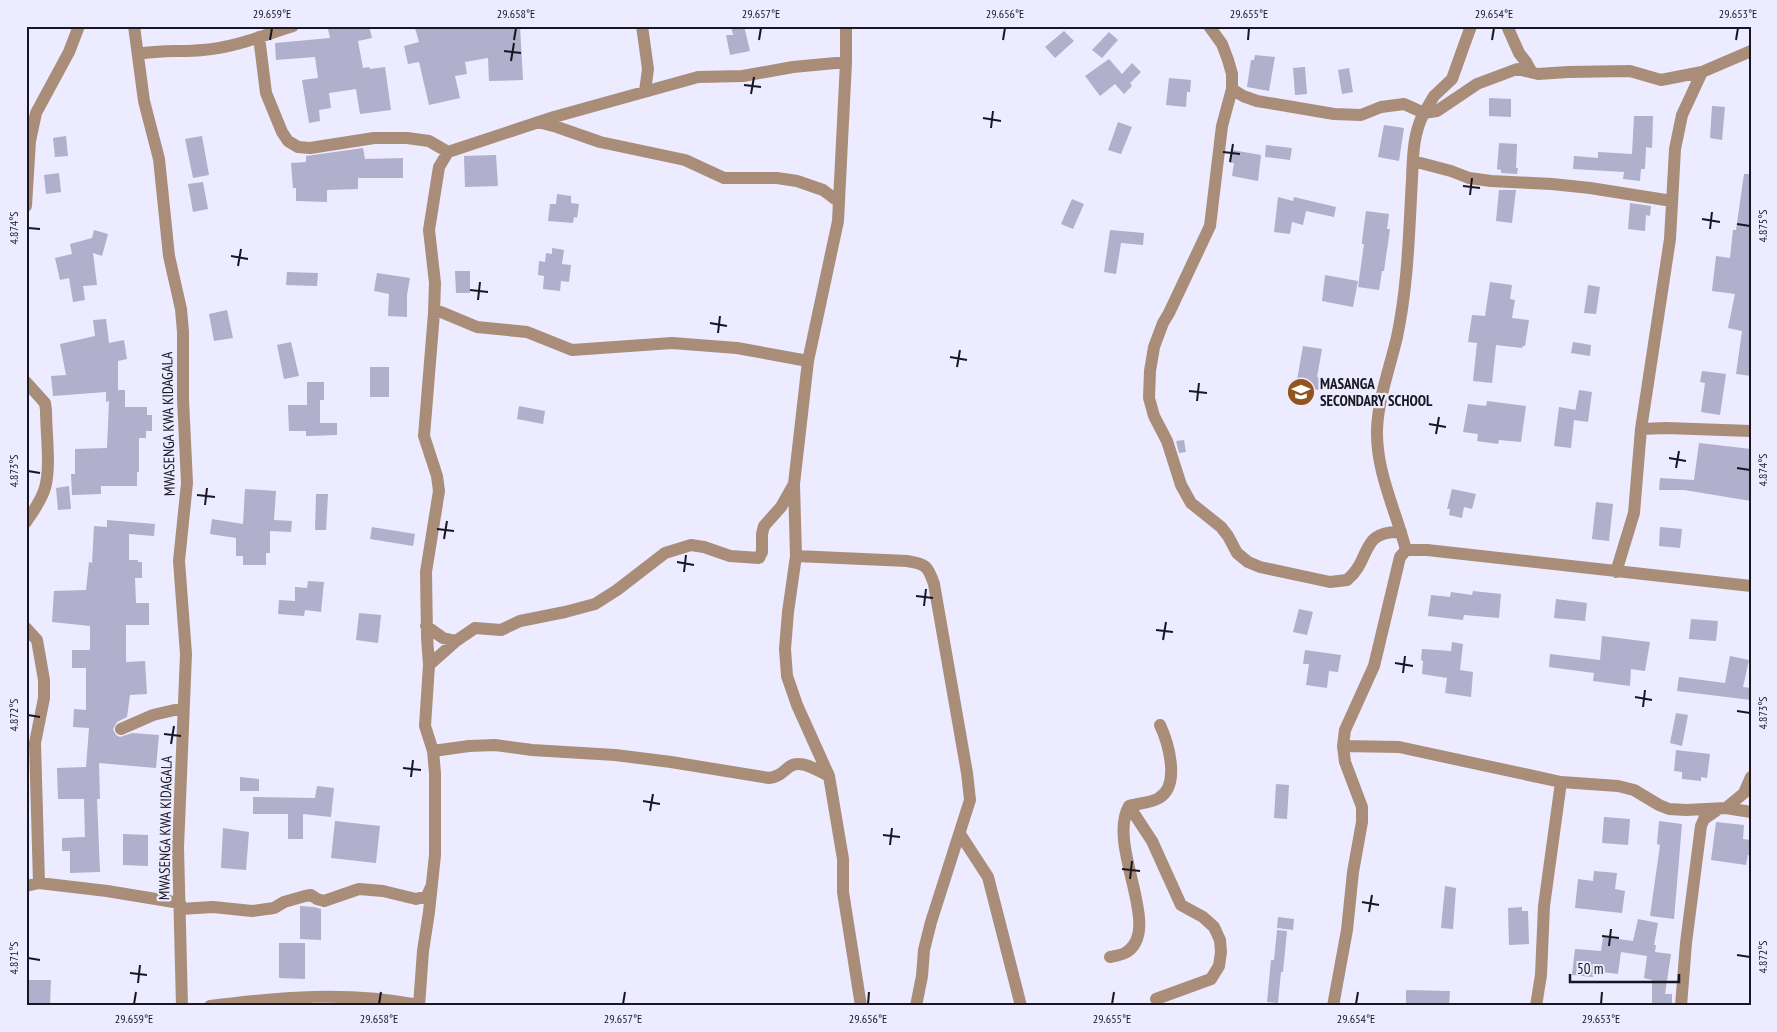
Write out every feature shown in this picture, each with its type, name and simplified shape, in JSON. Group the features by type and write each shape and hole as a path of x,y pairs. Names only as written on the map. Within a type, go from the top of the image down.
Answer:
{"street":[{"path":"26,206 30,141 36,113 69,52 79,26"},
{"name":"MWASENGA KWA KIDAGALA","path":"134,26 144,101 159,159 169,256 181,309 187,483 179,561 186,654 178,848 182,1006"},
{"path":"138,54 156,50 204,50 260,37 293,26"},
{"path":"642,26 648,69 645,91"},
{"path":"846,26 838,222 808,361 794,484 796,556 785,649 787,676 829,776 843,859 843,892 861,1006"},
{"path":"1210,26 1222,44 1228,60 1232,74 1232,89 1222,126 1210,226 1170,314 1163,323 1154,347 1150,371 1149,398 1154,416 1167,441 1181,485 1191,503 1221,527 1237,554 1248,562 1260,567 1330,582 1347,580 1358,567 1369,543 1379,535 1390,532 1402,532"},
{"path":"1406,550 1402,532 1382,473 1377,430 1385,381 1397,337 1403,298 1416,132 1428,104 1452,79 1471,26"},
{"path":"1507,26 1519,53 1530,71"},
{"path":"260,37 266,93 282,132 288,141 298,147 310,148 374,138 407,138 429,141 448,152"},
{"path":"1232,89 1243,96 1258,101 1347,115 1361,114 1381,107 1404,104 1424,113 1437,111 1477,84 1517,69 1538,74 1630,71 1661,80 1702,72 1751,51"},
{"path":"210,1006 297,996 369,998 419,1005 423,951 435,855 435,772 426,726 429,666 426,626 426,572 439,491 437,476 424,436 435,283 429,230 439,167 448,152 538,122 698,77 743,76 793,67 846,62"},
{"path":"1616,572 1634,513 1641,429 1670,239 1675,149 1682,114 1702,72"},
{"path":"1227,112 1236,104 1258,101"},
{"path":"538,122 600,142 685,160 724,178 777,178 797,181 824,190 839,202"},
{"path":"1413,162 1450,171 1469,178 1581,187 1672,201"},
{"path":"434,313 441,312 477,327 527,332 572,350 672,343 737,348 808,361"},
{"path":"26,382 45,403 47,456 46,486 35,510 26,522"},
{"path":"1641,429 1751,430"},
{"path":"429,666 456,640 475,628 501,630 520,621 595,604 617,590 665,553 691,546 704,547 730,556 759,558 762,552 764,526 781,507 794,484"},
{"path":"1333,1006 1347,930 1353,872 1362,822 1362,806 1345,762 1342,746 1344,730 1374,666 1400,557 1406,550 1427,550 1751,586"},
{"path":"796,556 922,563 929,569 934,584 970,800 931,922 924,950 922,976 916,1006"},
{"path":"426,626 443,638 456,640"},
{"path":"26,628 37,640 44,680 44,698 35,743 39,883"},
{"path":"121,729 153,715 183,708"},
{"path":"1129,806 1160,797 1166,790 1171,776 1172,762 1165,735 1160,725"},
{"path":"432,751 495,745 532,750 615,755 769,778 782,774 790,766 802,764 829,776"},
{"path":"1342,746 1399,747 1561,782 1618,786 1634,790 1669,809 1721,809 1751,812"},
{"path":"1681,1006 1686,943 1701,826 1704,819 1744,793 1751,777"},
{"path":"1536,1006 1541,975 1544,906 1561,782"},
{"path":"1110,957 1124,954 1132,947 1139,930 1138,905 1126,860 1123,826 1129,806"},
{"path":"1129,806 1152,841 1181,905 1214,927 1220,940 1219,966 1211,979 1156,999"},
{"path":"960,834 988,878 1021,1006"},
{"path":"26,886 39,883 107,891 180,906 252,911 274,908 294,898 311,895 324,901 359,889 383,891 416,899 427,896 431,888"}],"building":[{"path":"340,26 369,26 372,38 358,41 363,68 385,67 391,110 360,114 356,89 329,93 331,108 319,110 320,121 309,123 302,80 318,78 315,57 276,60 275,43 330,38 328,29"},
{"path":"422,26 520,26 523,80 489,81 488,58 465,62 467,74 455,76 460,98 429,105 419,62 408,64 404,46 419,42 415,28"},
{"path":"731,26 744,26 750,51 730,55 726,35 733,35"},
{"path":"1064,31 1074,41 1055,58 1045,47"},
{"path":"1109,32 1118,40 1102,58 1092,50"},
{"path":"1255,55 1275,57 1269,91 1247,87 1251,60 1254,60"},
{"path":"1109,59 1122,74 1132,63 1141,72 1130,83 1132,86 1124,94 1115,84 1100,96 1085,76"},
{"path":"1305,67 1307,94 1295,95 1293,68"},
{"path":"1349,68 1353,92 1342,94 1338,70"},
{"path":"1169,78 1191,80 1190,92 1187,92 1186,107 1166,105"},
{"path":"1489,98 1511,99 1511,117 1489,116"},
{"path":"1712,106 1725,107 1722,140 1710,138"},
{"path":"1634,116 1653,116 1652,148 1646,147 1645,169 1641,169 1640,181 1623,179 1624,172 1573,169 1574,156 1598,158 1598,152 1632,154"},
{"path":"1118,122 1132,127 1121,154 1108,150"},
{"path":"1384,125 1404,128 1399,161 1378,157"},
{"path":"66,136 68,156 55,157 53,138"},
{"path":"202,136 209,175 193,178 185,139"},
{"path":"1499,143 1517,144 1517,174 1501,173 1501,170 1497,169"},
{"path":"1266,145 1292,148 1290,160 1265,157"},
{"path":"363,148 365,159 403,158 403,178 358,178 358,189 327,190 327,202 296,201 296,188 293,188 291,163 306,162 306,156"},
{"path":"1232,150 1261,155 1258,181 1232,176 1234,163 1230,163"},
{"path":"496,155 498,186 465,187 464,156"},
{"path":"59,173 61,192 46,194 44,175"},
{"path":"1744,174 1751,174 1751,376 1736,374 1742,331 1728,328 1735,294 1712,291 1716,256 1730,258 1733,230 1736,230"},
{"path":"203,182 208,209 193,212 188,184"},
{"path":"1499,190 1516,190 1512,223 1496,221"},
{"path":"557,194 571,196 571,203 579,204 577,218 574,217 573,223 548,221 550,204 556,204"},
{"path":"1278,197 1293,201 1294,197 1336,207 1334,217 1306,211 1303,225 1292,222 1290,234 1274,232"},
{"path":"1072,199 1084,204 1073,229 1061,224"},
{"path":"1630,203 1651,206 1650,216 1646,215 1645,231 1628,229"},
{"path":"1366,211 1389,214 1387,229 1390,229 1384,271 1382,271 1379,290 1358,287"},
{"path":"94,230 108,234 102,256 93,253 97,285 83,286 85,300 73,302 69,278 60,280 55,258 72,254 70,244 92,238"},
{"path":"1110,230 1144,233 1143,245 1121,243 1116,274 1104,272"},
{"path":"552,248 564,250 562,264 571,265 569,282 561,281 560,291 543,289 544,276 538,275 539,261 545,262 546,253 552,254"},
{"path":"455,271 470,271 470,293 456,293"},
{"path":"287,272 318,273 317,286 286,285"},
{"path":"377,273 410,278 407,295 407,317 388,316 389,294 374,291"},
{"path":"1325,275 1358,281 1353,307 1322,301"},
{"path":"1490,282 1512,285 1510,299 1515,300 1512,318 1529,320 1525,346 1522,348 1496,345 1492,383 1473,381 1477,343 1468,342 1472,315 1485,316"},
{"path":"1588,285 1600,287 1596,314 1584,313"},
{"path":"227,310 233,338 214,341 209,314"},
{"path":"106,319 109,343 124,340 127,359 118,361 118,390 125,390 125,407 147,407 147,415 152,415 152,431 146,431 146,438 139,438 137,486 101,486 101,494 72,495 71,474 75,474 75,449 107,448 109,401 106,402 106,392 53,396 51,376 66,375 60,344 95,336 93,320"},
{"path":"291,342 299,376 284,379 277,345"},
{"path":"1573,342 1591,345 1590,356 1571,353"},
{"path":"1303,346 1322,349 1317,377 1321,378 1319,390 1296,386"},
{"path":"370,367 389,367 389,397 370,397"},
{"path":"1702,371 1726,374 1720,415 1701,412 1705,383 1700,382"},
{"path":"307,382 324,382 324,400 320,400 320,423 337,423 337,435 306,436 306,431 289,431 288,405 307,405"},
{"path":"1579,390 1592,392 1588,422 1574,420 1571,448 1554,446 1559,407 1575,410"},
{"path":"1487,401 1526,406 1521,442 1499,440 1498,444 1477,441 1478,434 1463,432 1468,404 1486,406"},
{"path":"519,406 545,411 543,424 517,419"},
{"path":"1184,440 1186,452 1179,453 1176,441"},
{"path":"1699,443 1751,449 1751,501 1684,490 1659,490 1660,478 1694,480"},
{"path":"69,486 71,509 58,510 56,488"},
{"path":"245,489 276,491 274,520 292,521 291,532 270,531 270,553 266,553 266,565 243,565 243,556 236,556 236,538 210,534 212,519 243,524"},
{"path":"1452,489 1476,494 1472,509 1464,507 1462,518 1449,515 1450,509 1447,509"},
{"path":"316,494 328,494 326,530 315,530"},
{"path":"1596,502 1613,504 1609,541 1592,539"},
{"path":"107,520 155,524 154,536 129,534 129,560 142,562 142,578 135,578 136,603 149,603 149,625 126,625 126,662 145,661 147,694 130,695 127,717 117,722 113,729 116,735 120,737 132,733 159,735 156,768 99,763 100,799 97,799 100,872 70,873 70,851 62,851 62,838 85,837 84,799 58,799 57,768 86,767 89,728 73,727 74,709 86,710 86,668 72,668 72,650 90,650 90,626 52,622 54,591 86,590 89,562 92,563 94,526 107,527"},
{"path":"372,527 415,534 413,546 370,539"},
{"path":"1660,527 1682,529 1680,548 1659,546"},
{"path":"308,581 324,582 321,612 305,610 304,616 278,614 279,600 295,601 295,587 307,588"},
{"path":"1473,591 1501,594 1499,618 1464,615 1463,620 1428,616 1431,595 1450,597 1451,592 1472,595"},
{"path":"1556,599 1587,603 1585,621 1554,618"},
{"path":"1299,609 1313,612 1307,635 1293,632"},
{"path":"359,613 381,615 378,643 356,640"},
{"path":"1691,619 1718,621 1716,641 1689,639"},
{"path":"1602,636 1650,642 1645,671 1631,669 1630,686 1593,681 1594,673 1549,667 1550,654 1600,660"},
{"path":"1452,642 1463,644 1460,670 1473,672 1471,697 1445,693 1447,678 1422,674 1422,649 1451,651"},
{"path":"1305,650 1341,655 1338,672 1329,671 1327,688 1306,685 1309,664 1303,664"},
{"path":"1730,656 1749,660 1743,687 1751,688 1751,700 1677,691 1679,677 1725,683"},
{"path":"1676,713 1688,715 1682,746 1670,743"},
{"path":"1676,750 1710,754 1707,778 1701,777 1701,781 1682,779 1682,772 1674,771"},
{"path":"240,777 259,779 259,791 240,791"},
{"path":"1276,784 1289,785 1287,819 1274,818"},
{"path":"317,786 334,788 331,817 303,814 303,839 288,839 288,814 253,814 253,797 315,798"},
{"path":"1604,817 1630,819 1628,845 1602,843"},
{"path":"335,821 380,826 376,863 331,858"},
{"path":"1659,821 1682,824 1674,919 1650,916 1660,845 1657,844"},
{"path":"1716,822 1744,825 1743,839 1751,840 1751,855 1748,855 1746,865 1711,860"},
{"path":"223,828 249,832 246,870 221,868"},
{"path":"123,834 148,835 148,866 123,865"},
{"path":"1594,871 1617,873 1615,889 1625,891 1622,913 1575,908 1578,879 1593,881"},
{"path":"1445,886 1456,888 1453,929 1441,928"},
{"path":"300,906 321,909 321,940 300,939"},
{"path":"1522,907 1522,911 1528,911 1529,944 1509,945 1508,908"},
{"path":"1278,917 1294,919 1293,930 1277,928"},
{"path":"1638,919 1658,923 1654,945 1656,945 1655,952 1671,954 1665,994 1672,994 1672,1006 1652,1006 1652,980 1644,978 1647,956 1621,952 1618,974 1594,971 1593,977 1572,975 1575,949 1601,951 1603,937 1633,941"},
{"path":"1277,930 1287,931 1278,1003 1267,1002 1271,960 1274,960"},
{"path":"279,943 305,943 305,979 279,978"},
{"path":"28,980 51,980 50,1006 28,1006"},
{"path":"1406,990 1450,991 1449,1006 1406,1005"}],"place":[{"name":"MASANGA SECONDARY SCHOOL","path":"1301,392"}]}
